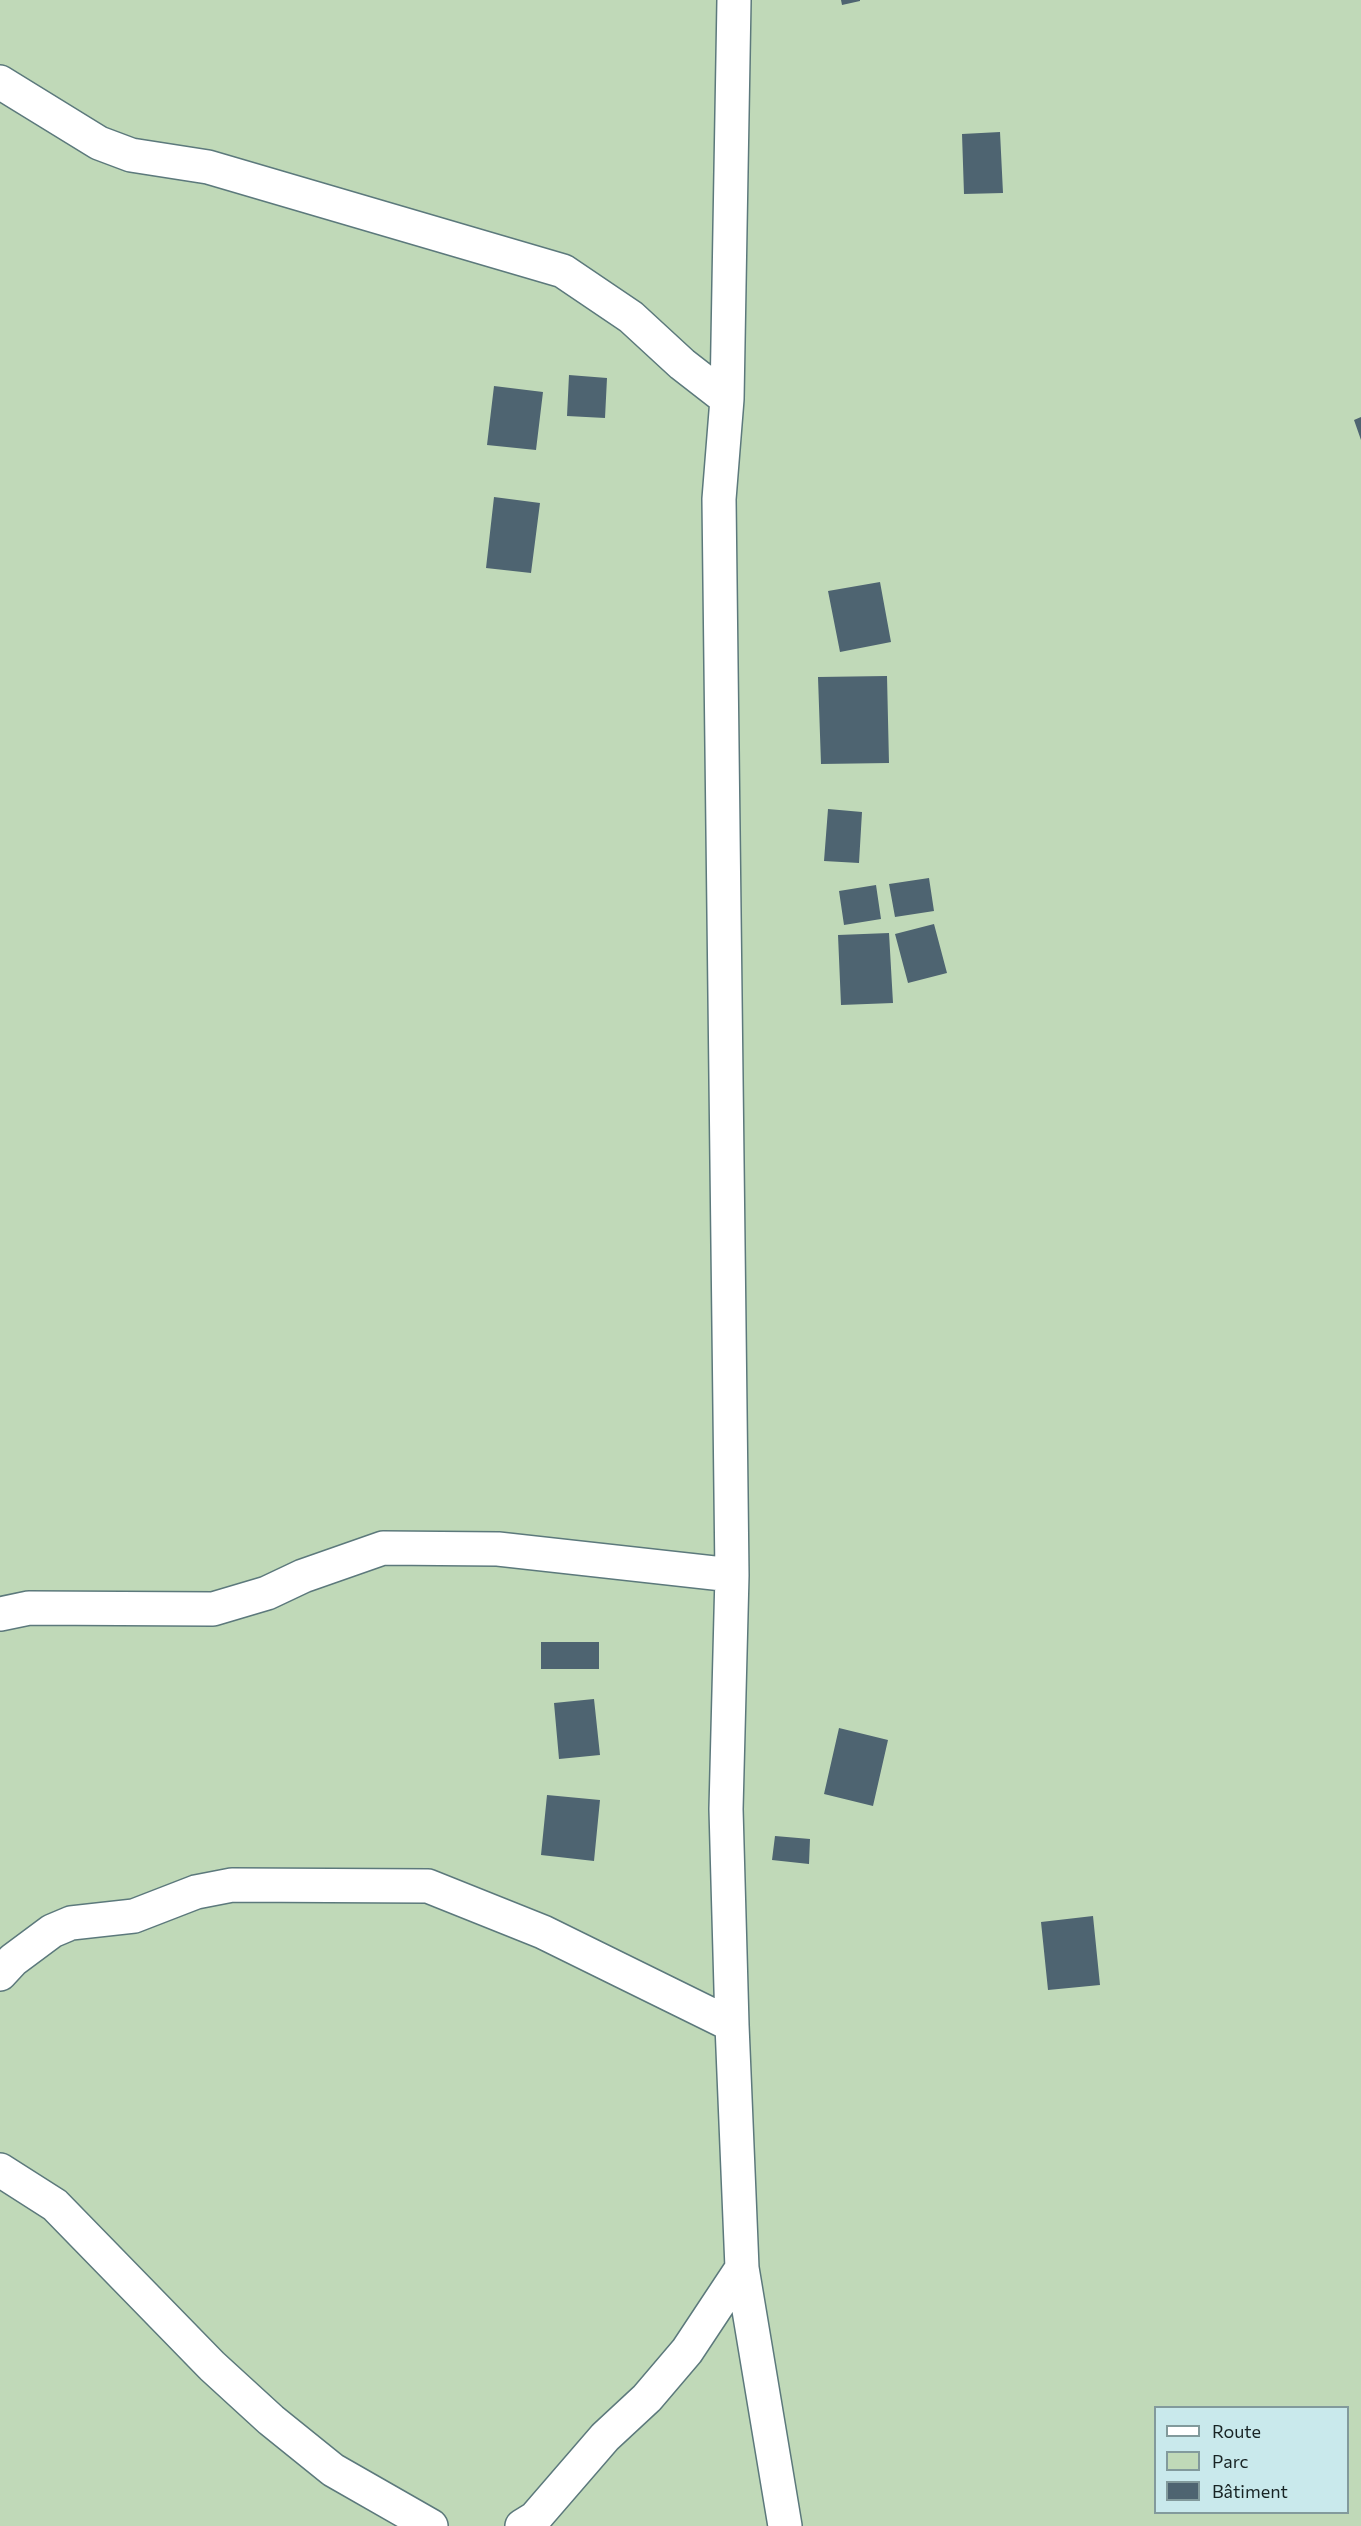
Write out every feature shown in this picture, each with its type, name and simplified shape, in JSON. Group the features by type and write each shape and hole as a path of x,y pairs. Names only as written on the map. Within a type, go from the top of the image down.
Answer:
{"street":[{"path":"734,0 727,399 719,499 732,1575 726,1809 742,2268 785,2526"},
{"path":"0,82 99,143 132,155 208,167 563,271 631,317 682,364 727,399"},
{"path":"0,1614 29,1608 213,1609 267,1593 303,1576 383,1548 498,1549 732,1575"},
{"path":"0,1974 13,1960 52,1931 71,1923 134,1916 196,1892 232,1885 428,1886 543,1932 732,2025"},
{"path":"0,2170 55,2205 212,2366 271,2420 333,2470 430,2526"},
{"path":"522,2526 535,2517 605,2437 647,2398 687,2351 742,2268"}],"green space":[{"path":"0,0 1361,0 1361,2526 0,2526"}],"building":[{"path":"841,0 860,0 860,1 842,5"},
{"path":"1000,132 1003,193 964,194 962,134"},
{"path":"569,375 607,378 605,418 567,416"},
{"path":"494,386 543,392 536,450 487,445"},
{"path":"1361,417 1361,440 1354,420"},
{"path":"494,497 540,503 531,573 486,568"},
{"path":"880,582 891,642 840,652 828,591"},
{"path":"887,676 889,763 821,764 818,677"},
{"path":"828,809 862,812 859,863 824,861"},
{"path":"929,878 934,911 895,917 889,884"},
{"path":"876,885 881,919 844,925 839,891"},
{"path":"934,924 947,973 908,983 895,934"},
{"path":"889,933 893,1003 841,1005 838,935"},
{"path":"541,1642 599,1642 599,1669 541,1669"},
{"path":"594,1699 600,1755 559,1759 554,1703"},
{"path":"839,1728 888,1740 873,1806 824,1794"},
{"path":"547,1795 600,1800 594,1861 541,1855"},
{"path":"775,1836 810,1839 809,1864 772,1860"},
{"path":"1093,1916 1100,1985 1048,1990 1041,1922"}]}
